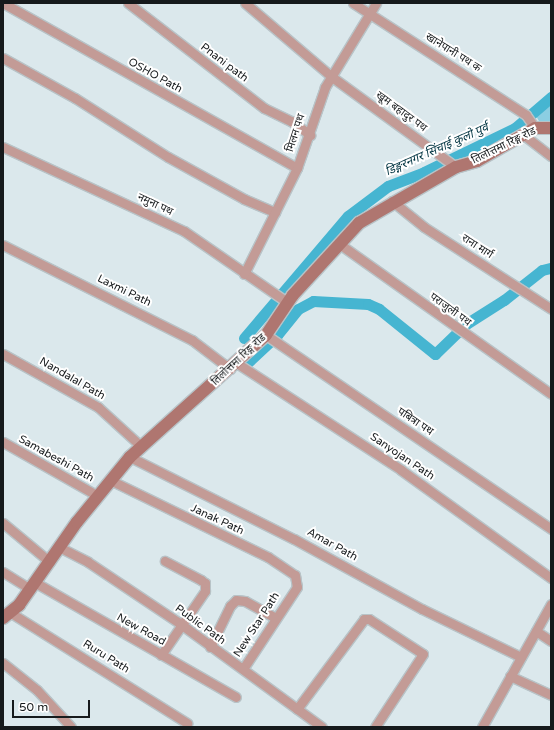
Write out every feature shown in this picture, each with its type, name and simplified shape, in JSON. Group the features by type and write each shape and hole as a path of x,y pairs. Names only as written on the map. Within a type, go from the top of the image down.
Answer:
{"street":[{"name":"OSHO Path","path":"4,3 297,168"},
{"name":"Pnani path","path":"128,3 264,108 291,121 310,135"},
{"name":"खूम बहादुर पथ","path":"245,3 332,77 456,167"},
{"name":"खानेपानी पथ क","path":"352,3 368,15 456,68 526,115 535,128"},
{"name":"मिलन पथ","path":"244,274 297,168 310,135 315,112 332,77 376,3"},
{"path":"3,58 75,98 175,161 244,199 275,212"},
{"name":"तिलोत्तमा रिङ्ग रोड","path":"7,616 33,586 98,496 130,456 142,447 266,335 287,302 338,243 359,223 392,201 456,167 477,161 525,136 535,128 551,128"},
{"path":"525,136 551,156"},
{"name":"नमुना पथ","path":"3,147 184,232 287,302"},
{"name":"राना मार्ग","path":"392,201 424,227 551,310"},
{"name":"पराजुली पथ","path":"338,243 452,327 551,394"},
{"name":"Laxmi Path","path":"3,245 192,340 233,365"},
{"name":"पबित्रा पथ","path":"266,335 551,529"},
{"name":"Nandalal Path","path":"3,354 98,407 142,447"},
{"name":"Sanyojan Path","path":"233,365 401,470 551,578"},
{"name":"Samabeshi Path","path":"3,442 98,496"},
{"name":"Amar Path","path":"130,456 294,539 422,609 522,657"},
{"name":"Janak Path","path":"110,480 268,557 295,575 297,587 292,594"},
{"path":"3,523 50,562"},
{"name":"Public Path","path":"60,548 88,562 182,625 210,648 243,669 322,727"},
{"path":"161,655 205,591 205,583 165,561"},
{"name":"New Road","path":"3,572 33,586 236,697"},
{"name":"New Star Path","path":"243,669 274,618 292,594"},
{"path":"210,648 230,606 236,600 245,601 274,618"},
{"path":"482,727 551,604"},
{"name":"Ruru Path","path":"7,616 187,723"},
{"path":"298,709 364,619 369,619 423,654 375,727"},
{"path":"536,631 551,641"},
{"path":"3,663 37,690 70,727"},
{"path":"510,676 551,695"}],"shaded area":[{"path":"551,97 551,124 541,125 534,112"}],"waterway":[{"name":"डिङ्गरनगर सिंचाई कुलो पुर्व","path":"244,338 348,216 388,186 424,172 515,128 551,97"},
{"path":"245,365 277,335 298,309 313,301 368,304 379,309 435,354 466,324 504,300 542,270 551,268"}]}
